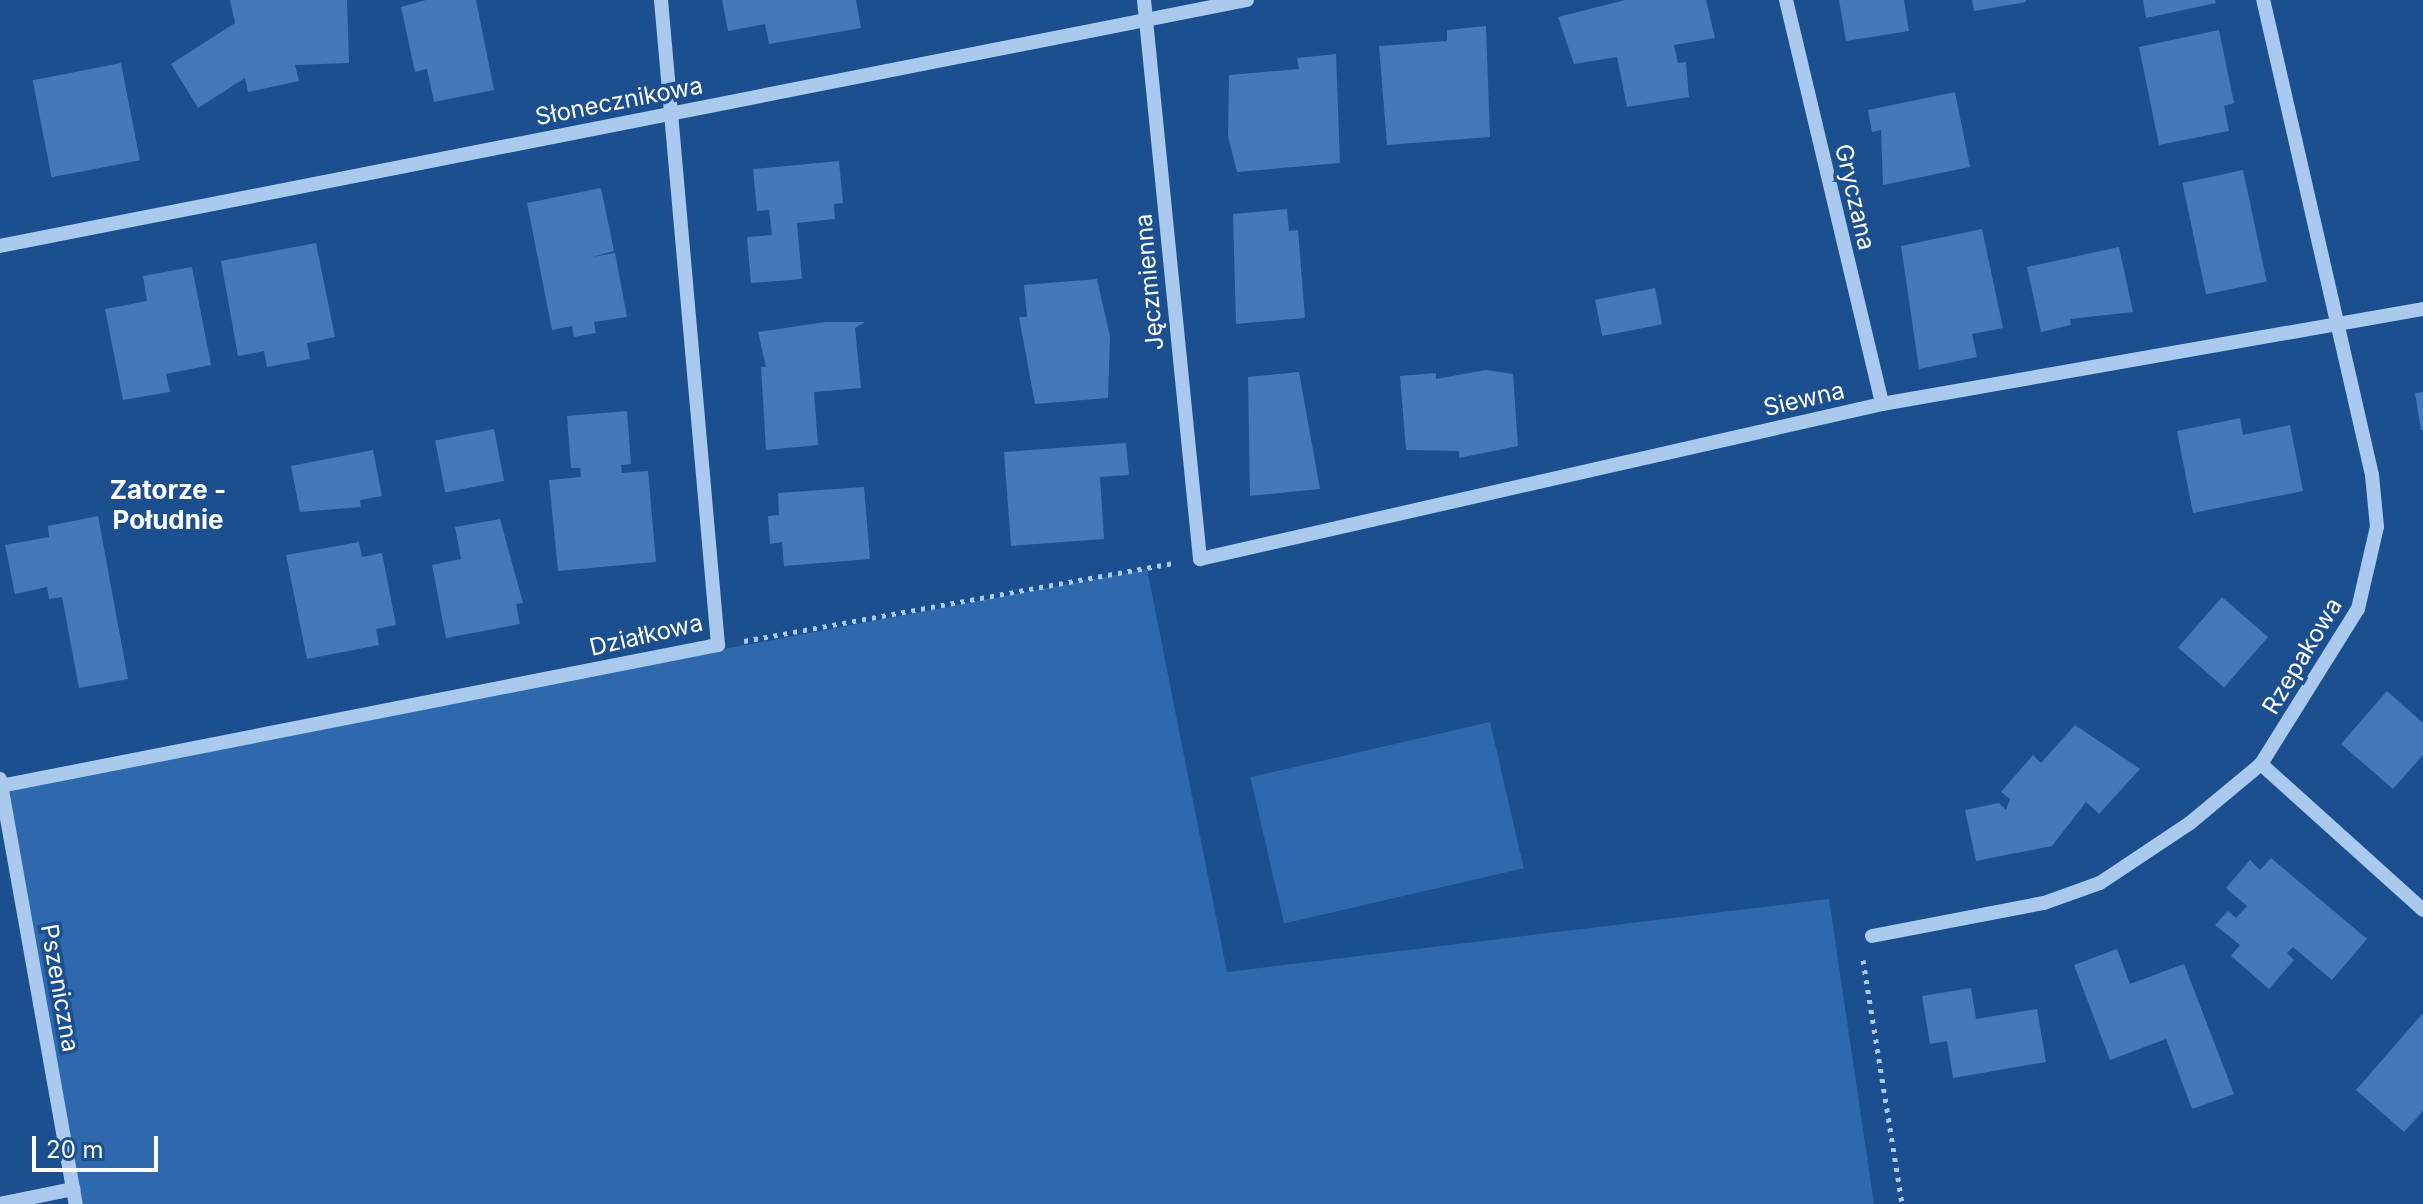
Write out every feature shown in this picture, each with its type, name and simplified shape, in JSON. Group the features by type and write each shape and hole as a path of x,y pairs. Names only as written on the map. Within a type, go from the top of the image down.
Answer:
{"street":[{"name":"Działkowa","path":"1,782 718,645 661,0"},
{"name":"Jęczmienna","path":"1144,0 1200,559"},
{"name":"Słonecznikowa","path":"0,246 1247,0"},
{"name":"Gryczana","path":"1786,0 1882,404"},
{"name":"Rzepakowa","path":"1872,936 2044,903 2100,883 2261,764 2343,637 2372,567 2372,475 2263,0"},
{"name":"Siewna","path":"1200,559 1882,404 2340,329 2423,309"},
{"path":"2261,764 2423,910"},
{"name":"Pszeniczna","path":"1,782 74,1197"},
{"path":"0,1204 74,1197"}],"path":[{"path":"718,645 1200,559"},
{"path":"1872,936 1860,968 1902,1204"}],"shaded area":[{"path":"1147,569 1227,972 1829,899 1874,1204 76,1204 1,786"},
{"path":"1490,722 1524,868 1284,923 1250,777"}],"building":[{"path":"230,0 347,0 349,63 295,65 299,81 248,92 245,78 198,108 171,64 235,23"},
{"path":"426,0 476,0 494,90 434,102 427,69 415,72 401,7"},
{"path":"722,0 856,0 861,28 769,44 765,24 728,31"},
{"path":"1625,0 1706,0 1715,38 1674,45 1678,63 1686,62 1689,97 1627,107 1617,57 1574,64 1558,17"},
{"path":"1839,0 1904,0 1909,31 1846,41"},
{"path":"1972,0 2026,0 2026,2 1974,11"},
{"path":"2143,0 2215,0 2216,3 2146,18"},
{"path":"1486,26 1490,137 1387,145 1379,46 1447,41 1447,30"},
{"path":"2219,30 2234,103 2224,106 2229,131 2159,145 2139,47"},
{"path":"1336,54 1340,163 1237,172 1228,136 1229,75 1299,69 1297,58"},
{"path":"121,63 140,160 52,177 33,80"},
{"path":"1955,92 1970,167 1883,185 1881,130 1872,132 1868,110"},
{"path":"839,161 843,203 834,204 835,219 797,223 802,279 751,283 747,237 772,235 769,210 757,211 753,169"},
{"path":"2243,170 2267,282 2206,294 2182,183"},
{"path":"601,188 614,251 592,257 615,253 627,317 594,322 596,333 574,337 572,326 552,330 527,203"},
{"path":"1287,209 1289,231 1298,230 1305,318 1236,324 1233,214"},
{"path":"1982,229 2003,328 1972,334 1977,357 1919,369 1901,246"},
{"path":"316,243 335,337 307,343 310,359 267,367 264,351 238,356 221,261"},
{"path":"2119,247 2133,312 2070,319 2071,325 2041,332 2027,267"},
{"path":"192,267 211,365 166,374 170,392 123,400 105,309 147,301 143,276"},
{"path":"1097,279 1110,337 1108,398 1035,404 1019,317 1027,317 1024,285"},
{"path":"1655,288 1662,324 1602,336 1595,300"},
{"path":"825,322 865,322 855,328 861,388 814,392 818,445 766,450 761,367 766,367 758,332"},
{"path":"1486,370 1513,374 1518,446 1459,458 1459,451 1406,450 1400,376 1436,373 1436,379"},
{"path":"1299,372 1320,489 1250,496 1248,377"},
{"path":"2423,392 2423,430 2421,430 2415,393"},
{"path":"627,411 631,464 621,465 622,473 648,471 656,562 558,571 549,480 581,477 580,468 571,468 567,416"},
{"path":"2240,418 2243,435 2290,425 2303,491 2193,513 2177,431"},
{"path":"494,429 504,481 445,492 435,440"},
{"path":"1126,443 1129,475 1100,477 1104,539 1011,546 1004,452"},
{"path":"373,450 382,496 360,500 361,507 300,512 291,466"},
{"path":"864,487 870,559 784,566 782,542 770,544 768,516 779,515 778,493"},
{"path":"98,516 128,679 79,688 62,597 49,599 47,587 15,594 5,545 49,537 48,526"},
{"path":"500,519 523,603 516,604 520,624 446,638 432,565 461,559 455,527"},
{"path":"359,542 362,557 382,553 396,625 376,629 379,645 307,659 286,555"},
{"path":"2222,597 2268,637 2224,688 2178,648"},
{"path":"2387,691 2423,723 2423,755 2393,789 2341,744"},
{"path":"2075,725 2140,769 2099,814 2086,802 2052,846 1976,861 1965,810 1999,803 2006,810 2010,799 2001,792 2033,755 2041,763"},
{"path":"2271,858 2367,939 2332,980 2293,947 2287,953 2294,960 2269,989 2231,956 2240,945 2215,925 2228,911 2236,918 2247,906 2226,888 2250,860 2260,870"},
{"path":"2117,949 2130,984 2184,964 2234,1094 2192,1109 2166,1039 2110,1060 2074,965"},
{"path":"1971,988 1976,1019 2037,1009 2046,1062 1953,1078 1947,1041 1930,1044 1922,996"},
{"path":"2423,1013 2423,1111 2404,1132 2356,1090"}],"district":[{"name":"Zatorze - Południe","path":"168,505"}]}
